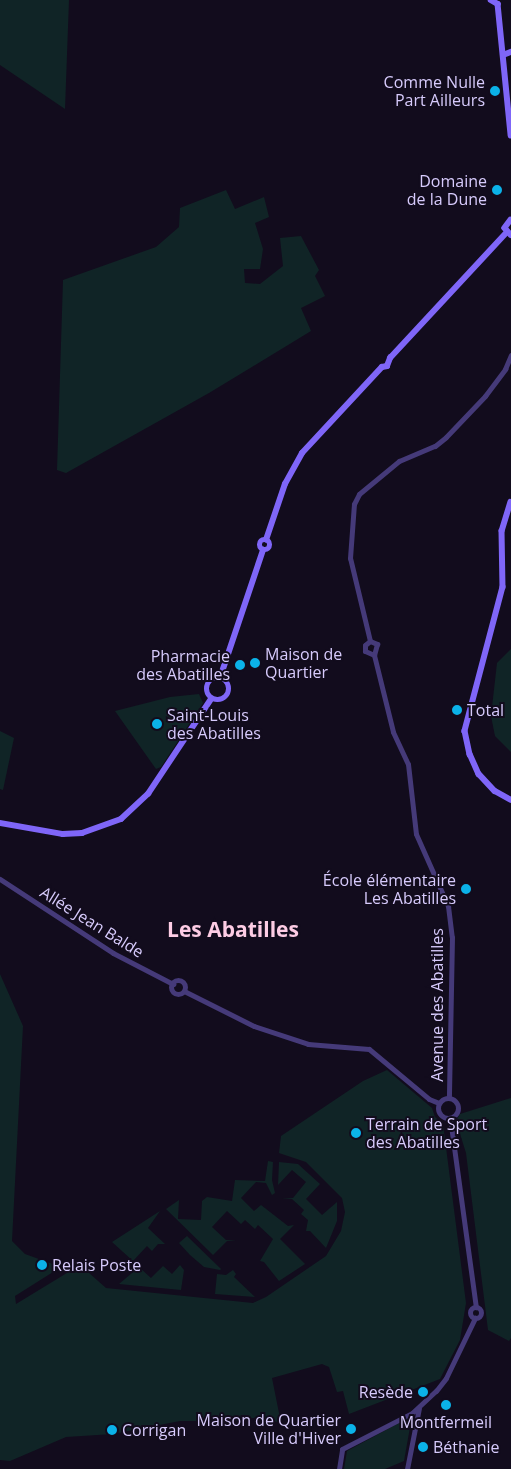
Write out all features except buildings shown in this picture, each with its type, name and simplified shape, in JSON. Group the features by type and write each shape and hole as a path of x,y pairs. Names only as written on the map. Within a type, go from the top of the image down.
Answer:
{"main road":[{"path":"491,0 501,2 503,55 511,135"},
{"path":"503,55 511,52"},
{"path":"220,678 263,550 260,544 266,540 285,484 299,457 314,437 382,367 387,366 387,361 509,233 505,226 511,220"},
{"path":"511,502 502,533 503,587 465,731 479,774 493,790 511,800"},
{"path":"220,678 228,684 227,696 221,700 211,699 207,692 207,685 212,679 220,678"},
{"path":"0,823 62,834 89,831 121,819 148,794 211,699"}],"street":[{"path":"370,641 350,558 354,504 359,494 399,461 435,446 446,437 471,413 508,369 511,355"},
{"path":"370,641 378,644 374,655 365,650 365,645 370,641"},
{"name":"Avenue des Abatilles","path":"374,655 393,732 408,764 416,834 448,906 452,937 449,1098"},
{"name":"Allée Jean Balde","path":"0,879 113,953 173,984"},
{"path":"184,991 182,982 173,984 175,993 184,991 254,1026 308,1044 369,1049 429,1099 439,1103 449,1098 458,1108 450,1118 469,1275 476,1307 471,1312 475,1318 446,1378 419,1408 342,1449 339,1469"},
{"path":"439,1103 440,1115 450,1118"},
{"path":"407,1469 419,1408"}],"green space":[{"path":"0,0 69,0 65,109 0,65"},
{"path":"226,190 235,209 264,197 269,217 255,223 263,249 260,269 244,269 245,283 260,284 283,266 280,238 301,236 319,270 315,276 325,296 301,308 311,331 209,393 66,473 57,470 63,280 156,247 179,227 180,208"},
{"path":"511,649 511,752 495,736 491,716 497,663"},
{"path":"199,694 203,703 161,767 156,769 115,711 170,697"},
{"path":"0,731 14,738 3,790 0,789"},
{"path":"0,974 23,1026 12,1241 25,1254 61,1267 15,1296 16,1304 80,1265 106,1288 253,1303 266,1297 326,1256 341,1231 345,1212 342,1198 306,1162 279,1153 281,1136 363,1081 387,1070 432,1108 435,1117 443,1124 466,1303 460,1340 440,1379 349,1414 343,1391 337,1392 329,1367 322,1364 272,1378 281,1423 259,1417 238,1421 180,1421 113,1434 66,1437 10,1461 0,1460"},
{"path":"511,1098 511,1338 509,1341 488,1330 466,1153 456,1121 460,1114"},
{"path":"268,1161 273,1162 272,1180 275,1193 272,1195 266,1183 256,1182 241,1198 254,1211 261,1205 288,1226 294,1225 280,1239 305,1264 279,1281 264,1262 260,1261 273,1239 258,1225 255,1229 245,1220 241,1224 227,1211 212,1227 226,1240 236,1240 227,1241 213,1255 166,1209 179,1200 178,1219 201,1220 202,1201 207,1197 232,1201 235,1180 265,1181"},
{"path":"279,1162 298,1164 320,1184 306,1199 322,1215 337,1202 337,1221 326,1248 310,1231 306,1231 308,1220 301,1214 304,1210 292,1199 282,1198 293,1198 306,1182 292,1170 278,1185"},
{"path":"160,1211 148,1228 165,1244 158,1244 152,1251 147,1246 133,1261 112,1242"},
{"path":"187,1236 220,1270 204,1267 190,1255 179,1243"},
{"path":"180,1265 184,1270 181,1290 119,1284 139,1267 151,1278 163,1266 172,1274"},
{"path":"233,1270 236,1274 234,1277 255,1297 215,1294 217,1274 226,1275"},
{"path":"412,1416 404,1461 385,1469 344,1469 347,1451"}],"place":[{"name":"Comme Nulle Part Ailleurs","path":"495,91"},
{"name":"Domaine de la Dune","path":"497,190"},
{"name":"Maison de Quartier","path":"255,663"},
{"name":"Pharmacie des Abatilles","path":"240,665"},
{"name":"Total","path":"457,710"},
{"name":"Saint-Louis des Abatilles","path":"157,724"},
{"name":"École élémentaire Les Abatilles","path":"466,889"},
{"name":"Terrain de Sport des Abatilles","path":"356,1133"},
{"name":"Relais Poste","path":"42,1265"},
{"name":"Resède","path":"423,1392"},
{"name":"Montfermeil","path":"446,1405"},
{"name":"Maison de Quartier Ville d'Hiver","path":"351,1429"},
{"name":"Corrigan","path":"112,1430"},
{"name":"Béthanie","path":"423,1447"}],"district":[{"name":"Les Abatilles","path":"233,929"}]}
